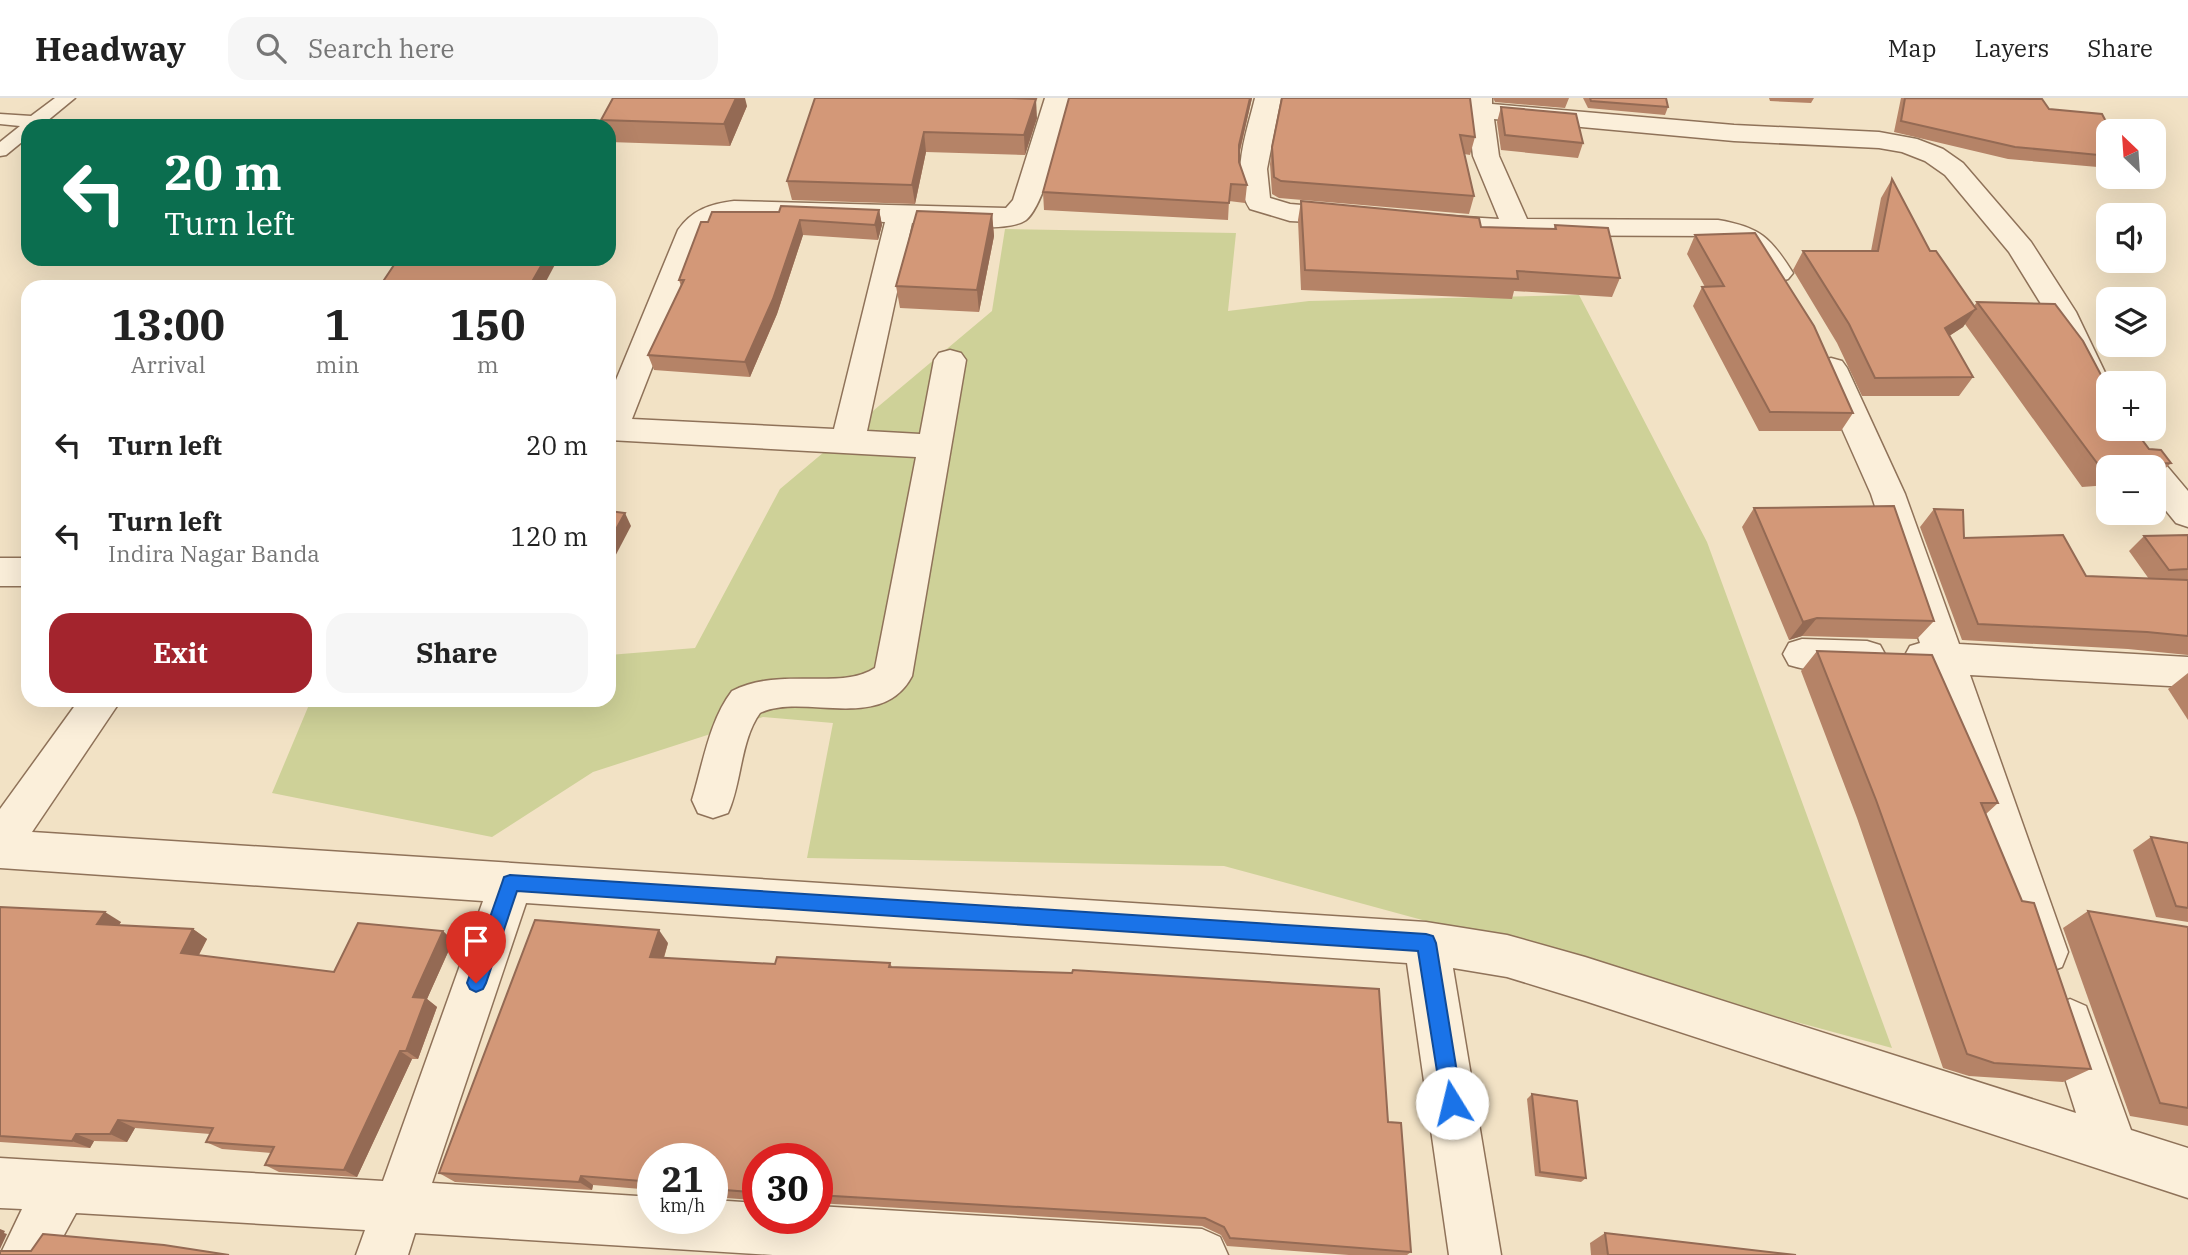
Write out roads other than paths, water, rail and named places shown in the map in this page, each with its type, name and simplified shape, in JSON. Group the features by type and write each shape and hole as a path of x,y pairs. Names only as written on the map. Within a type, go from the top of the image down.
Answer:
{"street":[{"path":"1268,98 1254,167 1254,195 1261,204 1275,209 1475,227 1718,228 1737,231 1752,237 1763,248 1794,301"},
{"path":"616,414 692,230 702,217 715,211 734,209 984,219 1016,214 1026,202 1048,101"},
{"path":"1516,226 1486,156 1480,104 1734,133 1879,140 1908,145 1934,155 1954,169 2021,248 2061,312 2096,387"},
{"path":"848,441 900,216"},
{"path":"1820,344 1888,495 1947,658 2113,1149"},
{"path":"713,800 737,716 746,703 762,695 856,693 878,687 893,676 950,360"},
{"path":"616,429 935,446"},
{"path":"2137,452 2188,514"},
{"path":"0,572 21,572"},
{"path":"1802,654 1947,658 2188,672"},
{"path":"0,843 96,707"},
{"path":"0,849 1426,943 1507,956 1546,967 2188,1173"},
{"path":"382,1255 510,883"},
{"path":"1426,943 1475,1255"},
{"path":"0,1183 399,1208 740,1241 1202,1255"},
{"path":"25,1255 63,1187"}],"lane":[{"path":"39,119 66,98"},
{"path":"0,119 21,123"},
{"path":"0,151 21,133"}]}
